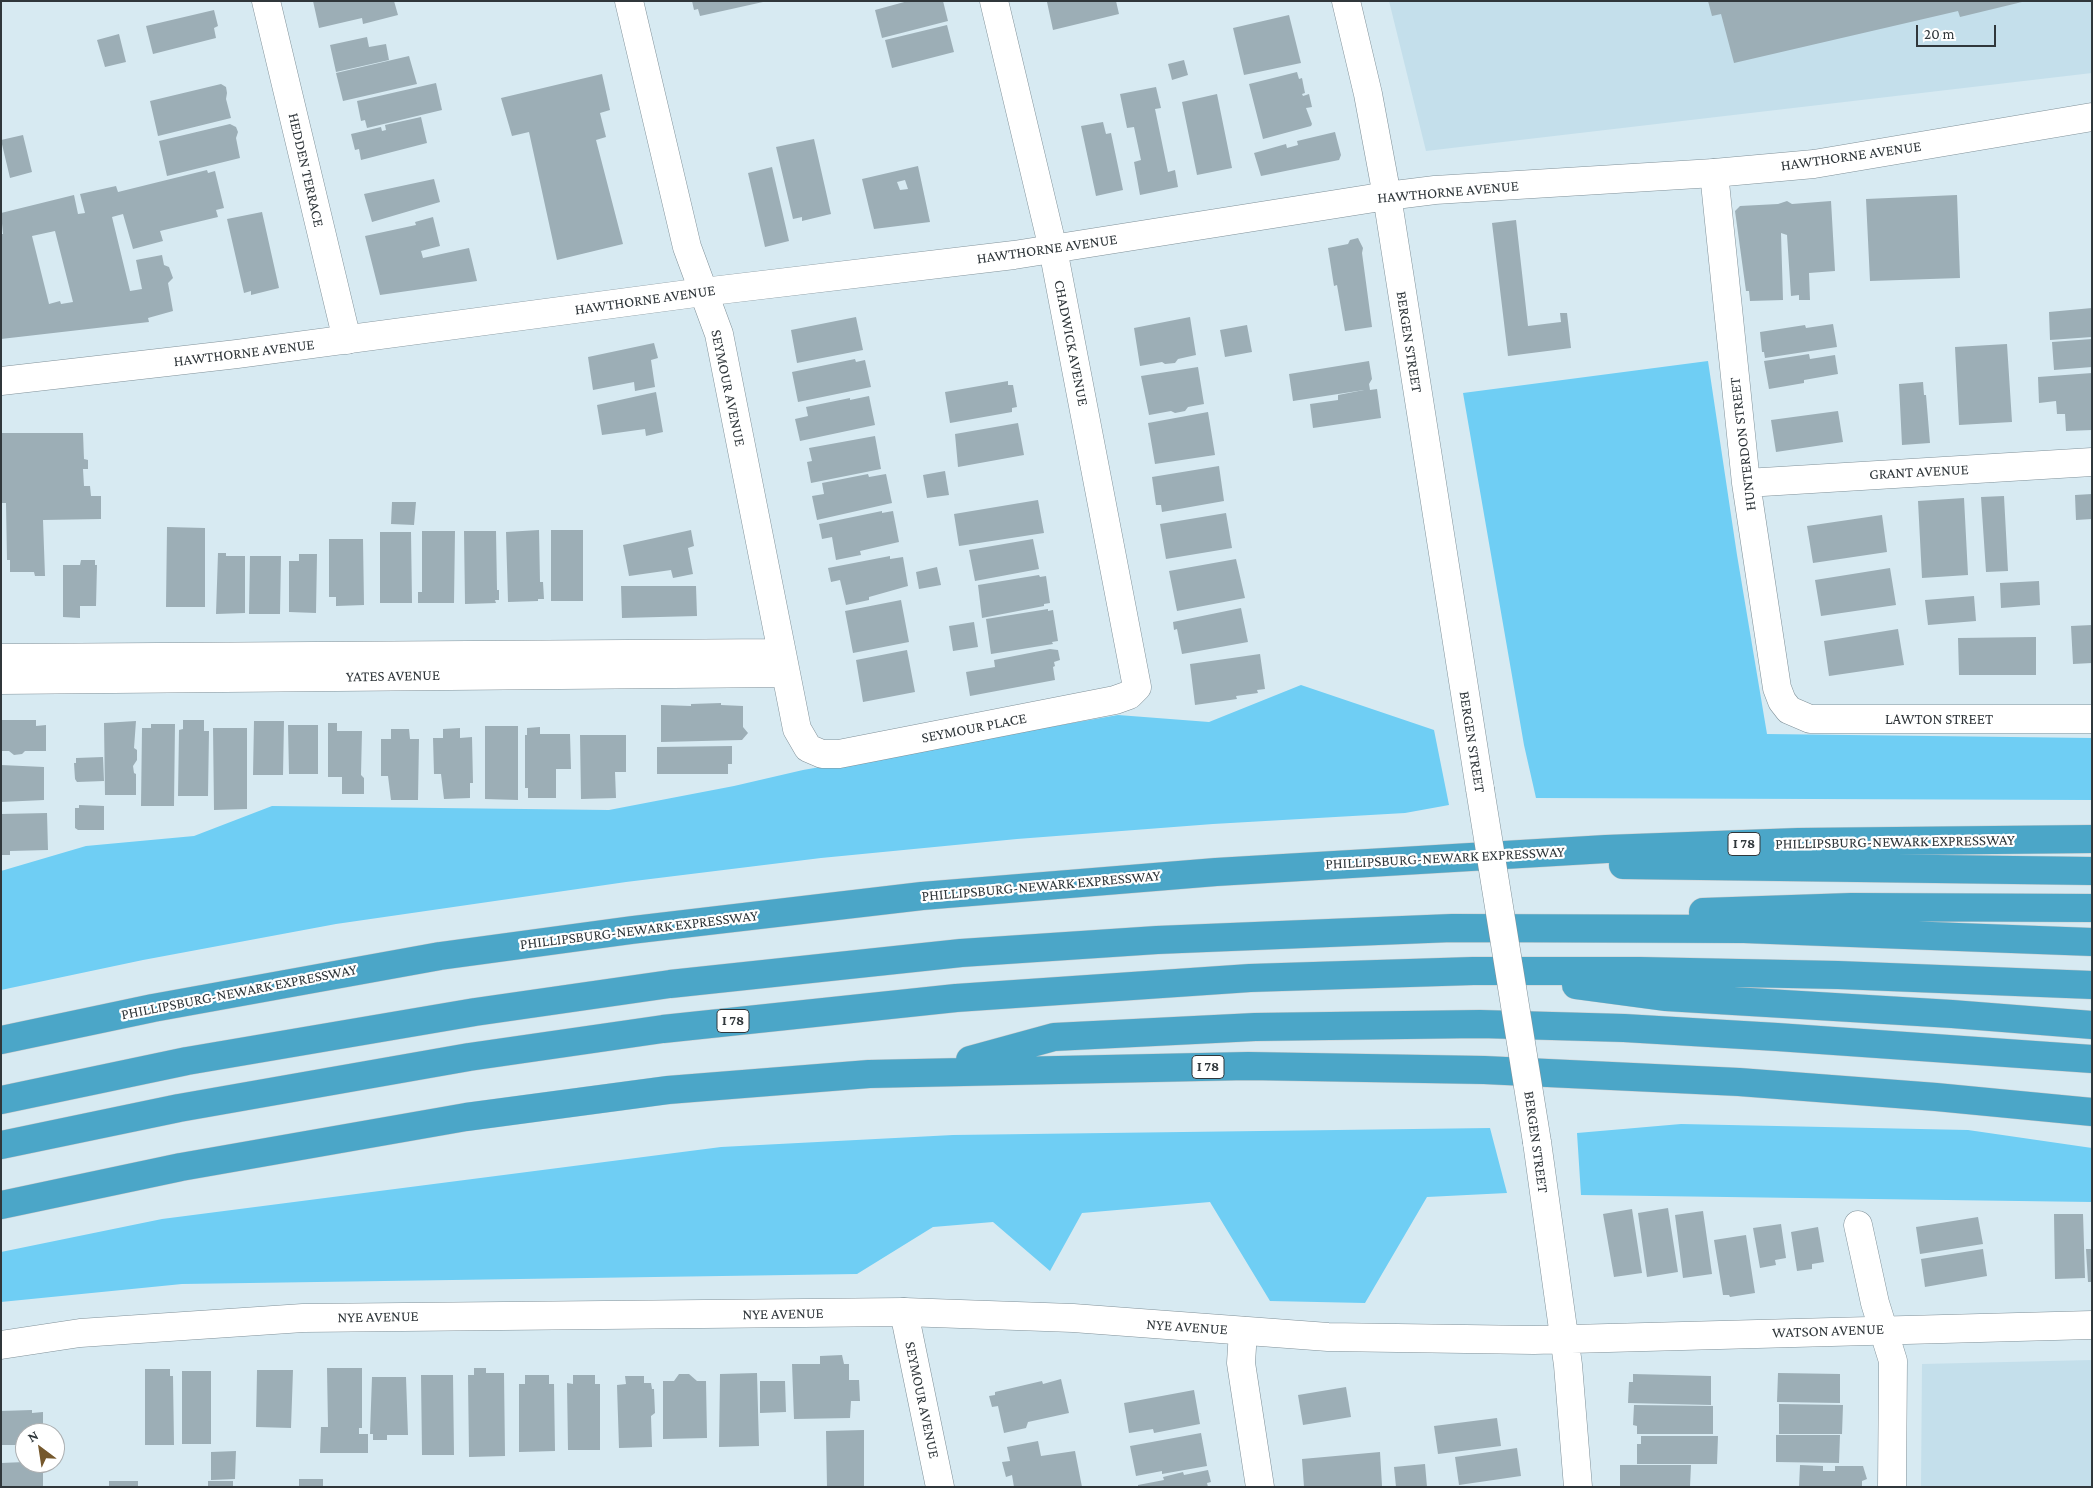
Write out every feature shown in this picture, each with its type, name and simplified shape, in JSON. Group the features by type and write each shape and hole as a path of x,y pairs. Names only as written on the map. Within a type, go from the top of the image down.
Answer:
{"highway":[{"name":"PHILLIPSBURG-NEWARK EXPRESSWAY","path":"1,1040 143,1010 345,972 632,930 836,905 1021,887 1265,869 1696,845 2092,839"},
{"path":"1396,863 2092,870"},
{"path":"1397,931 1776,908 1893,906 2092,908"},
{"path":"1,1100 283,1044 524,1004 689,982 961,953 1157,940 1397,931 1551,928 1744,929 2092,942"},
{"path":"1473,971 1666,997 1952,1014 2092,1025"},
{"name":"I 78","path":"1,1145 179,1108 371,1073 566,1042 860,1006 1260,978 1473,971 1828,974 2092,985"},
{"path":"932,1071 1054,1037 1215,1028 1345,1024 1480,1024 1633,1029 2092,1059"},
{"name":"I 78","path":"1,1205 181,1167 466,1116 668,1090 869,1074 932,1071 1248,1066 1548,1072 1839,1089 2092,1112"}],"street":[{"name":"HEDDEN TERRACE","path":"266,1 347,340"},
{"name":"SEYMOUR AVENUE","path":"629,1 687,247 719,334 797,729 808,748"},
{"name":"CHADWICK AVENUE","path":"994,1 1053,249 1137,687"},
{"name":"BERGEN STREET","path":"1346,1 1368,94 1387,196 1537,1142 1564,1338 1578,1487"},
{"name":"HAWTHORNE AVENUE","path":"1,381 347,340 703,292 1053,249 1435,190 1714,173 1814,164 2092,117"},
{"name":"HUNTERDON STREET","path":"1714,173 1746,483 1778,688 1782,701 1789,710"},
{"name":"GRANT AVENUE","path":"1746,483 2092,462"},
{"name":"YATES AVENUE","path":"1,658 783,663"},
{"name":"YATES AVENUE","path":"1,680 783,663"},
{"name":"SEYMOUR PLACE","path":"808,748 822,754 848,752 1115,700 1129,694 1137,687"},
{"name":"LAWTON STREET","path":"1789,710 1810,719 2092,718"},
{"path":"1858,1225 1883,1330 1893,1361 1892,1487"},
{"name":"SEYMOUR AVENUE","path":"904,1312 940,1487"},
{"name":"NYE AVENUE","path":"1,1344 80,1333 303,1318 904,1312 1073,1318 1328,1337 1564,1338"},
{"name":"WATSON AVENUE","path":"1564,1338 2092,1325"},
{"path":"1243,1331 1241,1362 1260,1487"}],"shaded area":[{"path":"1389,1 2092,1 2092,73 1426,151"},
{"path":"1708,361 1737,555 1767,734 2092,738 2092,800 1536,798 1524,745 1463,393"},
{"path":"1301,685 1434,730 1449,805 1405,813 1213,824 1017,839 821,858 626,882 336,924 143,960 1,990 1,871 86,846 194,836 272,806 609,810 734,786 803,770 1118,715 1209,722"},
{"path":"1681,1124 1968,1130 2092,1148 2092,1202 1581,1195 1577,1133"},
{"path":"1490,1128 1507,1193 1427,1197 1365,1303 1270,1301 1210,1202 1082,1213 1050,1271 993,1222 933,1227 857,1274 182,1284 1,1302 1,1252 162,1219 721,1147 953,1135"},
{"path":"2092,1360 2092,1487 1921,1487 1922,1364"}],"building":[{"path":"313,1 394,1 398,15 363,24 362,18 319,28"},
{"path":"692,1 763,2 700,16 698,9 694,10"},
{"path":"908,1 943,1 948,21 882,38 875,10"},
{"path":"1116,1 1119,14 1053,30 1047,2"},
{"path":"1708,1 2022,2 1960,17 1958,11 1734,63 1721,14 1712,16"},
{"path":"214,10 218,26 214,28 216,38 153,54 146,26"},
{"path":"1289,15 1301,63 1244,75 1233,28"},
{"path":"947,25 954,52 892,68 885,40"},
{"path":"119,34 126,62 105,67 97,40"},
{"path":"367,37 369,47 386,44 389,60 336,72 330,45"},
{"path":"409,56 417,84 343,101 336,73"},
{"path":"1184,60 1188,75 1172,80 1168,64"},
{"path":"1297,72 1299,79 1302,78 1305,93 1302,94 1303,96 1309,94 1312,107 1306,108 1311,126 1263,139 1249,84"},
{"path":"602,74 610,110 600,113 606,137 596,140 623,244 557,260 529,132 512,136 501,98"},
{"path":"436,83 442,110 367,128 365,120 361,121 357,101"},
{"path":"221,84 226,87 226,99 231,118 158,136 150,101"},
{"path":"1156,87 1161,108 1155,109 1168,172 1175,170 1178,187 1140,195 1134,162 1141,160 1134,127 1127,128 1120,94"},
{"path":"1217,94 1232,168 1197,175 1182,102"},
{"path":"421,117 427,143 361,160 359,149 355,150 351,134 381,127 382,131 386,130 385,125"},
{"path":"1103,122 1106,134 1111,133 1123,190 1096,196 1081,126"},
{"path":"230,124 236,127 238,132 236,138 240,158 167,176 159,141"},
{"path":"1335,132 1341,155 1339,160 1261,176 1254,153 1286,144 1287,148 1298,145 1297,141"},
{"path":"23,135 32,172 10,178 1,140"},
{"path":"814,139 831,214 802,221 802,217 793,219 776,147"},
{"path":"918,166 930,222 874,229 862,179","holes":["905,180 908,189 900,190 897,182"]},
{"path":"772,167 789,241 765,247 748,173"},
{"path":"207,170 208,173 215,171 224,208 216,210 218,217 160,231 163,241 133,249 123,214 112,217 130,291 142,289 136,260 162,255 164,265 169,267 173,278 168,283 173,311 148,318 149,322 1,339 1,234 3,234 1,213 74,195 78,214 85,213 80,194 116,186 118,192","holes":["55,231 73,302 61,304 60,301 49,304 32,236"]},
{"path":"434,179 440,202 372,222 364,194"},
{"path":"1957,195 1960,278 1870,281 1866,199"},
{"path":"1787,201 1792,204 1831,201 1835,271 1809,273 1810,300 1799,300 1799,295 1791,296 1787,235 1781,233 1783,300 1750,301 1749,291 1746,291 1735,211 1740,206 1778,204"},
{"path":"262,212 279,288 251,295 251,291 244,293 227,219"},
{"path":"433,217 440,246 421,251 423,258 469,248 477,281 380,295 365,236 416,225 415,222"},
{"path":"1516,220 1528,326 1561,322 1560,313 1567,313 1571,348 1508,356 1492,223"},
{"path":"1358,238 1363,248 1362,253 1372,327 1345,331 1337,285 1334,286 1328,248 1348,244 1350,240"},
{"path":"2092,308 2092,337 2050,340 2049,312"},
{"path":"856,317 863,350 797,363 791,330"},
{"path":"1190,317 1196,355 1178,359 1175,363 1165,364 1162,362 1140,366 1134,328"},
{"path":"1833,324 1837,347 1765,358 1764,352 1762,352 1760,332 1805,325 1806,328"},
{"path":"1247,325 1252,352 1225,357 1220,330"},
{"path":"2092,339 2092,367 2054,370 2052,342"},
{"path":"654,343 658,358 651,360 655,387 635,391 634,382 593,390 588,357"},
{"path":"2007,344 2012,422 1959,425 1955,347"},
{"path":"1809,354 1810,359 1835,355 1838,374 1804,380 1804,383 1769,389 1764,361"},
{"path":"855,359 856,362 865,360 871,387 798,402 792,372"},
{"path":"1369,361 1372,379 1369,384 1370,390 1377,389 1381,418 1313,428 1310,404 1338,400 1338,395 1364,390 1293,401 1289,374"},
{"path":"1198,367 1204,404 1188,407 1185,411 1175,413 1171,411 1149,415 1141,376"},
{"path":"2092,373 2092,430 2066,431 2065,414 2057,414 2056,401 2039,403 2038,377"},
{"path":"1008,381 1008,385 1013,385 1017,407 1012,408 1012,412 950,423 945,392"},
{"path":"1923,382 1930,443 1902,445 1899,384"},
{"path":"656,392 663,432 646,436 645,429 602,435 597,405"},
{"path":"869,396 875,425 800,441 795,419 808,416 806,407"},
{"path":"1838,411 1843,442 1776,452 1771,420"},
{"path":"1208,412 1215,455 1155,464 1148,423"},
{"path":"1018,423 1024,455 958,467 955,434"},
{"path":"1,433 83,433 84,459 88,460 88,469 83,469 84,486 90,486 91,496 101,496 101,519 43,520 45,576 35,576 34,572 10,572 10,560 7,560 6,503 1,503"},
{"path":"875,436 881,469 811,483 807,462 812,461 809,448"},
{"path":"1219,466 1224,501 1162,512 1161,505 1156,505 1152,477"},
{"path":"945,471 949,495 927,498 923,475"},
{"path":"868,474 869,477 886,474 892,503 817,520 812,496 824,494 822,483"},
{"path":"2092,494 2092,519 2076,520 2075,495"},
{"path":"2004,496 2008,571 1986,572 1981,497"},
{"path":"1964,498 1968,575 1922,578 1918,501"},
{"path":"1038,500 1044,533 959,546 954,514"},
{"path":"392,502 416,502 414,525 391,524"},
{"path":"882,511 882,513 893,511 899,542 860,551 861,555 836,560 832,537 822,539 819,524"},
{"path":"1226,513 1232,548 1166,559 1160,524"},
{"path":"1882,515 1887,552 1813,563 1807,526"},
{"path":"167,527 205,528 205,607 166,607"},
{"path":"539,530 540,582 543,582 544,599 508,602 506,532"},
{"path":"551,530 583,530 583,601 551,601"},
{"path":"691,530 694,546 688,548 693,574 673,578 671,570 629,576 623,545"},
{"path":"422,531 455,531 454,603 418,603 418,592 422,592"},
{"path":"464,531 496,531 497,590 499,590 499,600 495,600 496,603 465,604"},
{"path":"380,532 411,532 412,603 380,603"},
{"path":"329,539 363,539 364,605 336,606 336,597 329,597"},
{"path":"1033,539 1039,569 975,581 969,550"},
{"path":"218,553 226,553 226,556 245,556 245,613 216,614"},
{"path":"299,554 317,554 316,613 289,612 289,561 299,561"},
{"path":"250,556 281,556 280,614 249,614"},
{"path":"890,556 890,559 903,557 908,586 869,597 869,600 846,605 840,580 831,582 828,568"},
{"path":"1236,559 1245,598 1177,611 1169,571"},
{"path":"81,560 95,560 95,565 97,565 96,606 80,606 80,618 63,617 63,565 80,565"},
{"path":"937,567 941,585 919,589 916,572"},
{"path":"1890,568 1896,605 1821,616 1815,580"},
{"path":"1039,575 1040,577 1046,576 1050,603 1044,604 1044,606 982,618 978,585"},
{"path":"2039,581 2040,605 2001,608 2000,583"},
{"path":"621,586 696,586 697,616 622,618"},
{"path":"1974,596 1976,621 1928,625 1925,600"},
{"path":"901,600 909,642 853,653 845,611"},
{"path":"1241,608 1248,642 1182,654 1177,629 1174,630 1173,622"},
{"path":"1048,609 1048,611 1053,610 1058,641 1052,642 1053,644 991,654 986,619"},
{"path":"974,622 978,647 953,651 949,626"},
{"path":"2092,625 2092,663 2073,664 2071,626"},
{"path":"1898,629 1904,665 1829,676 1824,641"},
{"path":"2036,637 2036,675 1959,675 1958,638"},
{"path":"1050,649 1058,650 1060,660 1054,662 1055,680 970,696 966,672 995,667 994,660"},
{"path":"907,650 915,692 863,702 856,660"},
{"path":"1260,654 1265,689 1257,690 1258,693 1236,696 1237,699 1195,705 1190,664"},
{"path":"721,703 721,705 743,706 743,727 748,733 742,740 661,742 661,705 691,706 691,704"},
{"path":"1,720 36,720 36,726 46,725 46,751 25,751 22,754 14,755 9,751 1,751"},
{"path":"183,720 204,720 204,731 209,731 208,796 178,796 179,730 183,729"},
{"path":"136,721 134,748 137,750 137,760 133,766 134,773 136,774 136,795 105,795 104,723"},
{"path":"254,721 284,721 283,775 253,775"},
{"path":"328,723 337,723 337,731 362,731 361,775 364,778 364,794 342,794 342,777 328,777"},
{"path":"151,724 175,724 174,806 141,806 142,728 151,728"},
{"path":"288,725 318,725 318,774 289,774"},
{"path":"485,726 518,726 518,800 485,799"},
{"path":"540,727 540,734 570,734 571,769 556,769 556,798 528,798 528,788 525,788 525,735 527,735 527,728"},
{"path":"213,728 247,728 247,809 214,810"},
{"path":"460,728 460,738 472,737 473,783 470,783 470,798 444,799 441,774 434,774 433,738 443,738 443,729"},
{"path":"391,729 409,729 410,739 419,739 418,800 391,800 388,776 381,776 381,739 391,739"},
{"path":"580,735 626,735 626,772 615,772 616,798 581,799"},
{"path":"732,746 732,764 728,764 728,774 657,774 657,747"},
{"path":"103,757 104,781 77,782 75,779 74,763 76,763 76,758"},
{"path":"1,765 44,767 44,800 1,802"},
{"path":"79,805 104,806 104,830 78,830 75,828 75,808 79,808"},
{"path":"47,813 48,850 10,851 10,855 1,855 1,814"},
{"path":"1668,1208 1678,1272 1647,1277 1638,1213"},
{"path":"1632,1209 1642,1273 1614,1277 1603,1214"},
{"path":"1703,1211 1712,1274 1683,1278 1675,1215"},
{"path":"2054,1214 2083,1214 2085,1278 2055,1279"},
{"path":"1978,1217 1983,1244 1920,1254 1916,1227"},
{"path":"1781,1224 1786,1258 1775,1260 1776,1265 1760,1268 1753,1228"},
{"path":"1818,1227 1824,1262 1812,1264 1812,1269 1797,1271 1791,1232"},
{"path":"1746,1235 1755,1293 1730,1297 1729,1295 1723,1295 1714,1240"},
{"path":"1983,1249 1987,1276 1925,1287 1921,1259"},
{"path":"2086,1249 2092,1249 2092,1282 2088,1282"},
{"path":"842,1355 844,1364 849,1364 849,1380 859,1380 860,1401 851,1401 850,1418 794,1419 792,1364 820,1364 820,1356"},
{"path":"327,1368 362,1368 362,1428 359,1428 359,1434 368,1434 368,1453 320,1453 321,1427 328,1427"},
{"path":"474,1368 486,1368 486,1373 504,1373 505,1456 469,1457 468,1375 474,1375"},
{"path":"145,1369 170,1369 170,1376 173,1376 174,1445 145,1445"},
{"path":"257,1370 293,1370 291,1428 256,1427"},
{"path":"182,1371 211,1371 211,1444 182,1444"},
{"path":"757,1373 759,1446 719,1447 720,1374"},
{"path":"1778,1373 1840,1374 1840,1403 1777,1402"},
{"path":"679,1374 689,1374 697,1381 706,1381 707,1438 663,1439 663,1381 674,1381"},
{"path":"1633,1374 1711,1376 1711,1405 1628,1403 1629,1382 1633,1382"},
{"path":"421,1375 453,1375 454,1455 422,1455"},
{"path":"525,1375 549,1375 549,1384 554,1384 555,1451 519,1452 519,1384 525,1384"},
{"path":"573,1375 595,1375 595,1384 600,1384 600,1450 568,1450 567,1383 573,1384"},
{"path":"625,1376 644,1376 644,1383 651,1383 652,1389 654,1389 655,1413 651,1416 652,1447 619,1448 617,1385 626,1384"},
{"path":"372,1377 406,1377 408,1435 387,1435 387,1440 373,1440 373,1434 370,1434"},
{"path":"1061,1379 1069,1413 1028,1422 1026,1428 1004,1433 998,1406 992,1407 989,1396 995,1395 995,1392 1042,1381 1043,1384"},
{"path":"760,1381 785,1381 786,1412 760,1413"},
{"path":"1346,1387 1351,1417 1303,1425 1298,1395"},
{"path":"1194,1390 1200,1424 1154,1433 1153,1429 1129,1433 1124,1403"},
{"path":"1779,1404 1843,1405 1842,1434 1779,1434"},
{"path":"1634,1405 1713,1406 1713,1434 1637,1434 1637,1426 1633,1425"},
{"path":"32,1410 32,1413 43,1412 43,1423 15,1423 15,1445 1,1445 1,1411"},
{"path":"1497,1418 1501,1446 1438,1454 1434,1426"},
{"path":"864,1430 864,1487 827,1487 826,1431"},
{"path":"1201,1433 1207,1466 1162,1474 1162,1471 1136,1476 1130,1446"},
{"path":"1776,1435 1840,1435 1839,1463 1776,1462"},
{"path":"1641,1436 1718,1436 1717,1464 1637,1464 1637,1444 1641,1444"},
{"path":"1038,1441 1041,1456 1075,1451 1082,1487 1014,1487 1012,1475 1006,1477 1002,1462 1010,1461 1007,1447"},
{"path":"1517,1448 1521,1476 1459,1485 1455,1457"},
{"path":"236,1451 235,1479 211,1480 211,1452"},
{"path":"1380,1452 1382,1486 1304,1487 1302,1459"},
{"path":"15,1462 15,1473 43,1473 43,1487 1,1487 1,1463"},
{"path":"1425,1464 1427,1487 1396,1487 1394,1467"},
{"path":"1620,1465 1691,1465 1690,1487 1620,1487"},
{"path":"1800,1465 1823,1466 1823,1471 1835,1471 1835,1466 1863,1466 1867,1479 1862,1481 1862,1487 1799,1487"},
{"path":"1208,1470 1211,1482 1207,1483 1208,1487 1138,1487 1138,1485 1164,1480 1163,1477 1183,1472 1184,1475"},
{"path":"299,1479 323,1479 323,1487 299,1487"},
{"path":"109,1481 138,1481 138,1487 109,1487"},
{"path":"208,1481 233,1481 233,1487 208,1487"}]}
